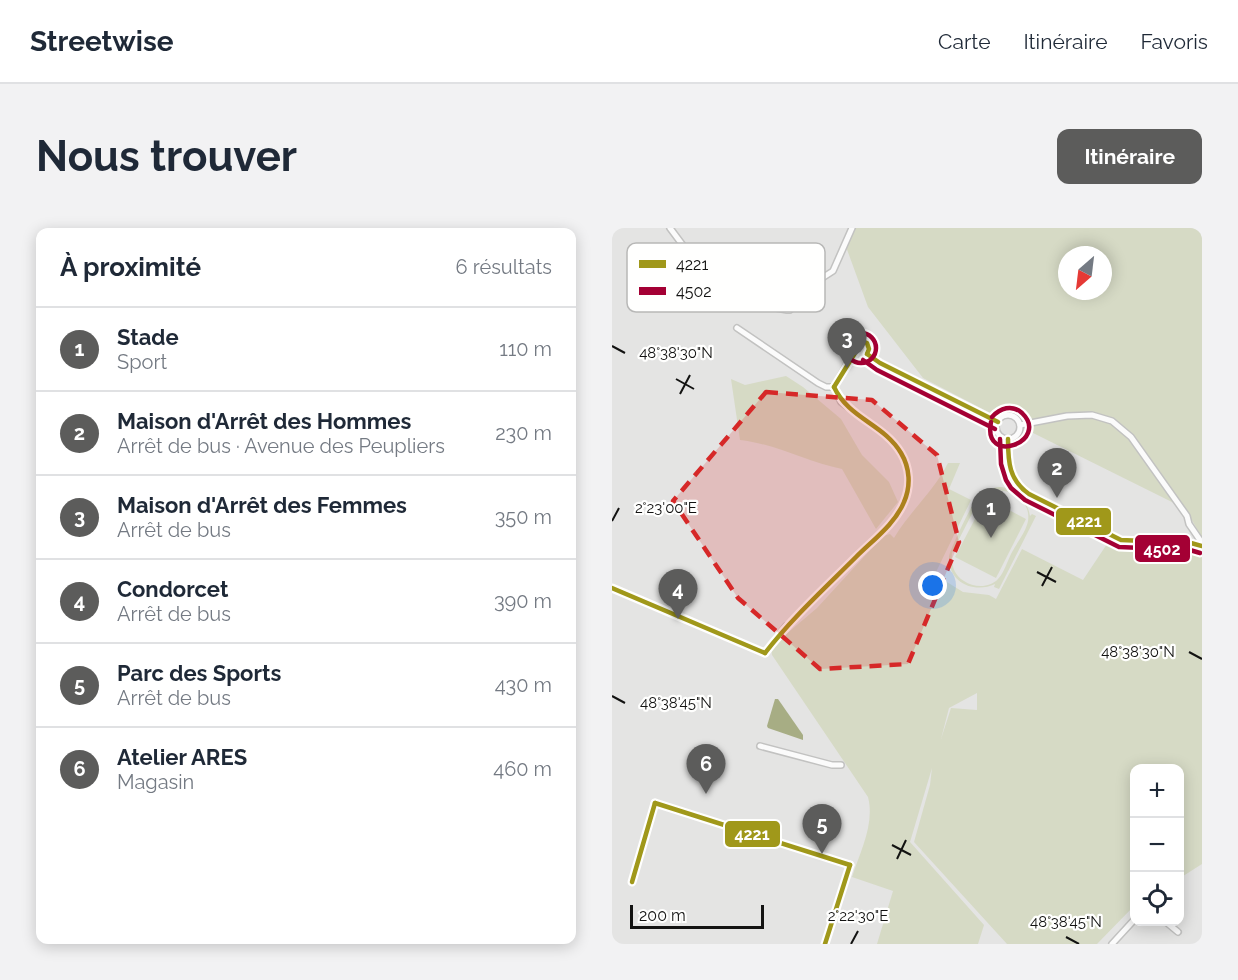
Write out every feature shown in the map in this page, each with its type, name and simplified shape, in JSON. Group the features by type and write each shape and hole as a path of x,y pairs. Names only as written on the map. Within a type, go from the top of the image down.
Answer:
{"street":[{"path":"670,228 681,243"},
{"path":"825,276 833,271 852,228"},
{"path":"737,328 818,383 826,387 834,387"},
{"path":"862,341 868,346 867,354 860,356 855,353 854,344 862,341"},
{"path":"834,387 855,353"},
{"path":"867,354 880,363 998,422"},
{"path":"834,387 841,402 864,419"},
{"path":"1008,415 1016,418 1020,424 1020,431 1017,436 1008,439 998,433 998,422 1008,415"},
{"path":"1020,424 1067,416 1092,416 1112,421 1131,436 1187,516 1189,524 1202,544"},
{"path":"1008,439 1008,461 1011,475 1018,486 1029,494 1121,540 1202,544"},
{"path":"765,654 786,626"},
{"path":"760,746 832,765 841,765"},
{"path":"1112,944 1130,924"},
{"path":"1171,926 1178,932"}],"highlighted area":[{"path":"766,392 872,400 937,455 959,542 908,664 820,669 738,598 673,501"}],"shaded area":[{"path":"856,228 1202,228 1202,538 1184,506 1023,428 1019,418 1009,413 996,416 923,378 868,307 845,244"},
{"path":"786,376 803,387 841,419 862,455 889,482 898,502 876,529 842,469 766,445 740,440 731,379 745,385"},
{"path":"948,463 960,463 949,489 971,500 934,580 942,579 963,592 989,595 996,599 1022,549 1083,580 1107,544 1195,546 1202,551 1202,864 1184,875 1184,764 1130,764 1130,910 1097,944 1007,944 914,842 930,785 932,768 910,842 984,925 978,944 877,944 893,891 852,877 868,828 870,807 868,797 772,655 771,647 817,608 883,536 890,534 894,538","holes":["977,693 977,710 951,708 941,739 949,708"]},
{"path":"1002,487 1017,493 1027,505 1030,516 1032,514 1036,516 999,589 994,587 995,584 979,588 964,584 953,573 950,566 949,557 953,544 980,494","holes":["996,490 1009,492 1024,503 1028,514 1027,525 998,579 982,586 972,585 956,573 952,553 981,496"]},
{"path":"986,498 1026,519 996,578 955,557"},
{"path":"775,699 778,699 803,735 803,740 768,728"}],"transit line":[{"name":"4502","path":"861,333 872,337 876,348 872,359 861,363 850,359 846,348 850,337 861,333"},
{"name":"4221","path":"834,387 855,353 853,347 856,342 867,343 869,349 867,354"},
{"name":"4221","path":"867,354 880,363 998,422"},
{"name":"4502","path":"863,360 877,370 995,429"},
{"name":"4221","path":"765,653 809,604 889,525 900,510 906,496 908,471 901,453 885,435 848,407 834,387"},
{"name":"4502","path":"991,422 991,436 996,444 1014,445 1023,440 1028,433 1029,423 1018,410 1006,408 992,417"},
{"name":"4502","path":"1000,439 1001,464 1006,480 1011,488 1025,500 1119,547 1190,550 1200,553"},
{"name":"4221","path":"1008,439 1011,470 1017,483 1029,494 1121,540 1191,543 1202,546"},
{"name":"4221","path":"612,588 765,653"},
{"name":"4221","path":"655,803 850,865"},
{"name":"4221","path":"632,882 655,803"},
{"name":"4221","path":"825,944 850,865"}],"place":[{"name":"Maison d'Arrêt des Femmes","path":"847,368"},
{"name":"Maison d'Arrêt des Hommes","path":"1057,498"},
{"name":"Stade","path":"991,538"},
{"name":"Condorcet","path":"678,619"},
{"name":"Atelier ARES","path":"706,794"},
{"name":"Parc des Sports","path":"822,854"}]}
